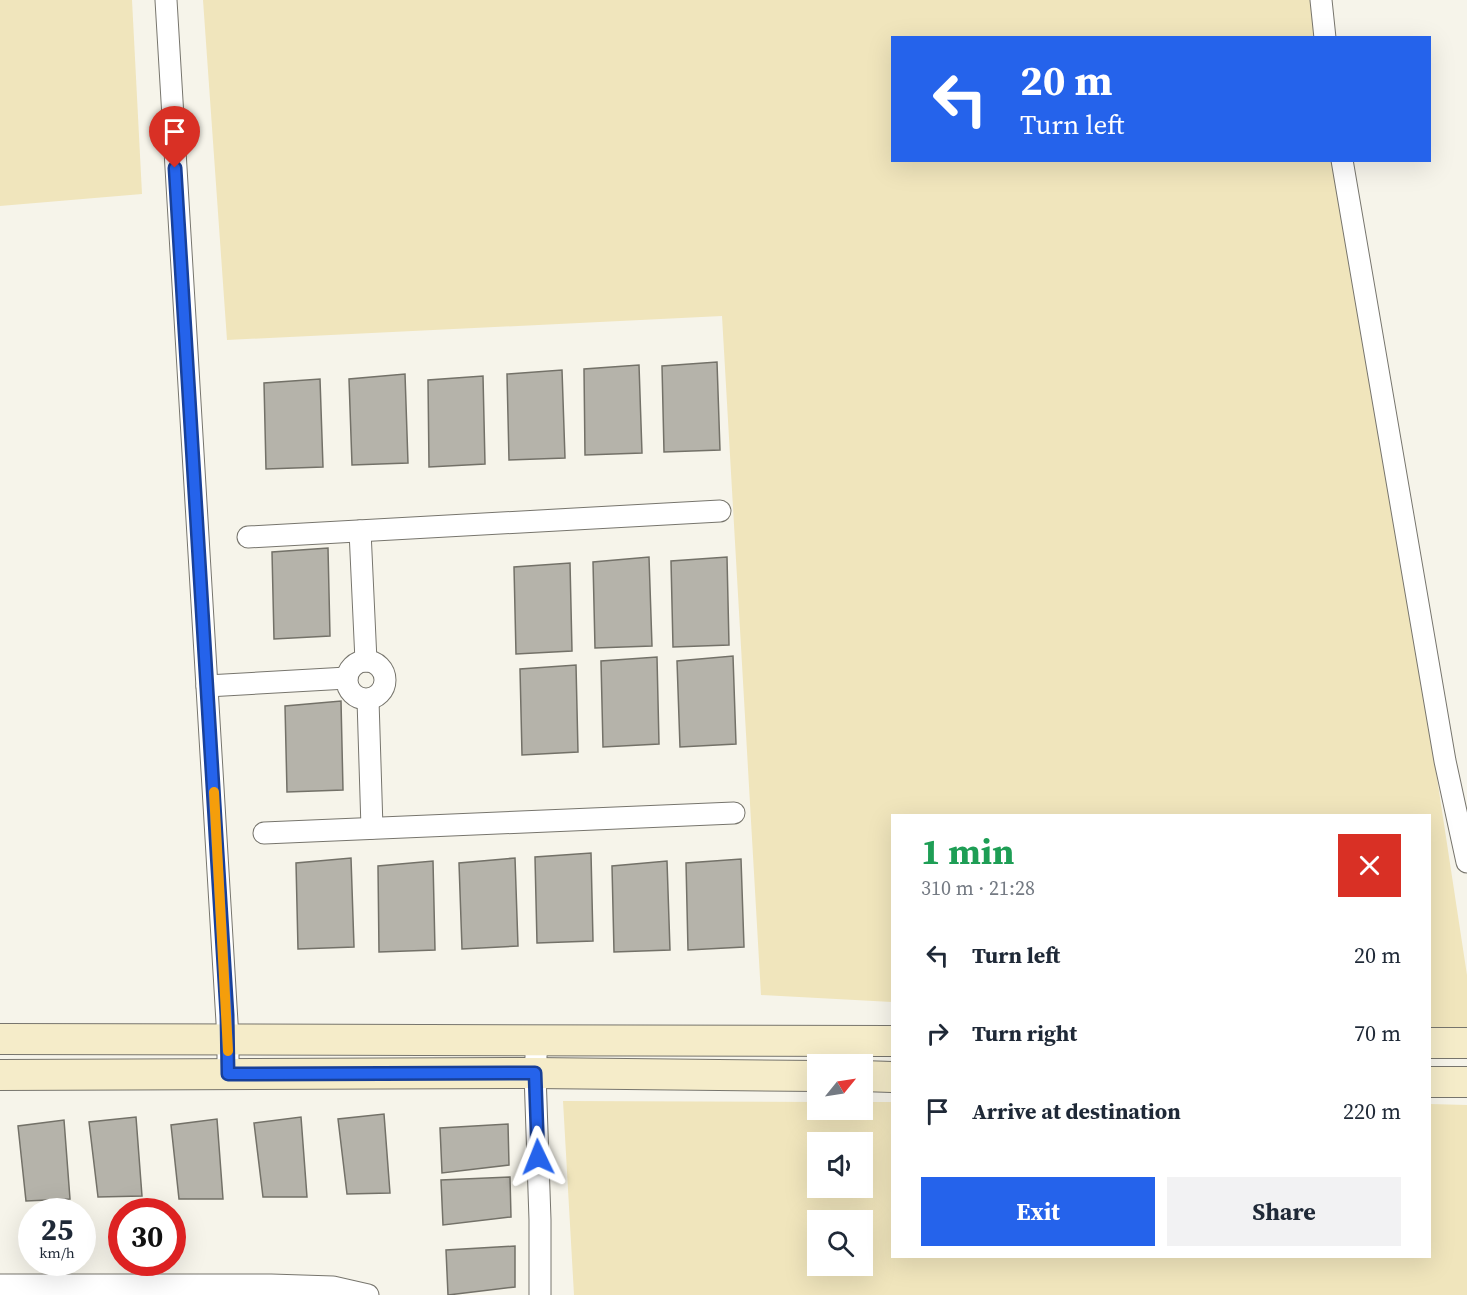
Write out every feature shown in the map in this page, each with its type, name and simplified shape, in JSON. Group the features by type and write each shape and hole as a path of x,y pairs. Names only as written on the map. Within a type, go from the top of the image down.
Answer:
{"street":[{"path":"165,0 228,1039 228,1074"},
{"path":"1321,0 1325,36"},
{"path":"1342,162 1445,761 1467,862"},
{"path":"248,537 720,511"},
{"path":"360,531 366,661"},
{"path":"366,661 378,664 386,680 382,692 368,700 358,698 353,694 347,678 354,665 366,661"},
{"path":"207,686 347,678"},
{"path":"368,700 372,828"},
{"path":"264,833 734,813"},
{"path":"0,1039 891,1041"},
{"path":"537,1040 535,1073 540,1295"},
{"path":"1431,1043 1467,1043"},
{"path":"0,1075 535,1073 807,1076"},
{"path":"873,1076 891,1077"},
{"path":"1431,1082 1467,1082"},
{"path":"0,1285 272,1290 333,1287 368,1295"}],"shaded area":[{"path":"0,0 132,0 142,194 0,206"},
{"path":"203,0 1319,0 1324,36 891,36 891,162 1343,162 1467,975 1467,1029 1431,1027 1431,814 891,814 891,1002 761,995 722,316 227,340"},
{"path":"563,1101 807,1102 807,1120 873,1120 873,1102 891,1102 891,1258 1431,1258 1431,1104 1467,1105 1467,1295 574,1295"}],"building":[{"path":"717,362 720,450 664,452 662,366"},
{"path":"639,365 642,453 585,455 584,369"},
{"path":"562,370 565,458 509,460 507,374"},
{"path":"405,374 408,463 352,465 349,379"},
{"path":"483,376 485,464 429,467 428,380"},
{"path":"320,379 323,467 266,469 264,383"},
{"path":"328,548 330,636 274,639 272,552"},
{"path":"649,557 652,646 595,648 593,562"},
{"path":"727,557 729,645 673,647 671,561"},
{"path":"570,563 572,651 516,654 514,567"},
{"path":"733,656 736,744 680,747 677,661"},
{"path":"657,657 659,744 603,747 601,661"},
{"path":"576,665 578,752 522,755 520,669"},
{"path":"341,701 343,790 287,792 285,706"},
{"path":"591,853 593,941 537,943 535,857"},
{"path":"351,858 354,947 298,949 296,863"},
{"path":"515,858 518,946 462,949 459,863"},
{"path":"741,859 744,947 688,950 686,863"},
{"path":"433,861 435,950 379,952 378,866"},
{"path":"667,861 670,950 614,952 612,866"},
{"path":"384,1114 390,1193 347,1194 338,1119"},
{"path":"136,1117 142,1196 98,1197 89,1122"},
{"path":"301,1117 307,1197 263,1197 254,1123"},
{"path":"217,1119 223,1199 179,1198 171,1125"},
{"path":"64,1120 70,1198 26,1198 18,1126"},
{"path":"508,1124 509,1165 442,1173 440,1128"},
{"path":"510,1177 511,1217 443,1225 441,1180"},
{"path":"515,1246 515,1287 448,1295 446,1250"}],"slow traffic":[{"path":"214,792 228,1051"}],"route":[{"path":"175,168 227,1015 228,1074 535,1073 538,1157"}]}
